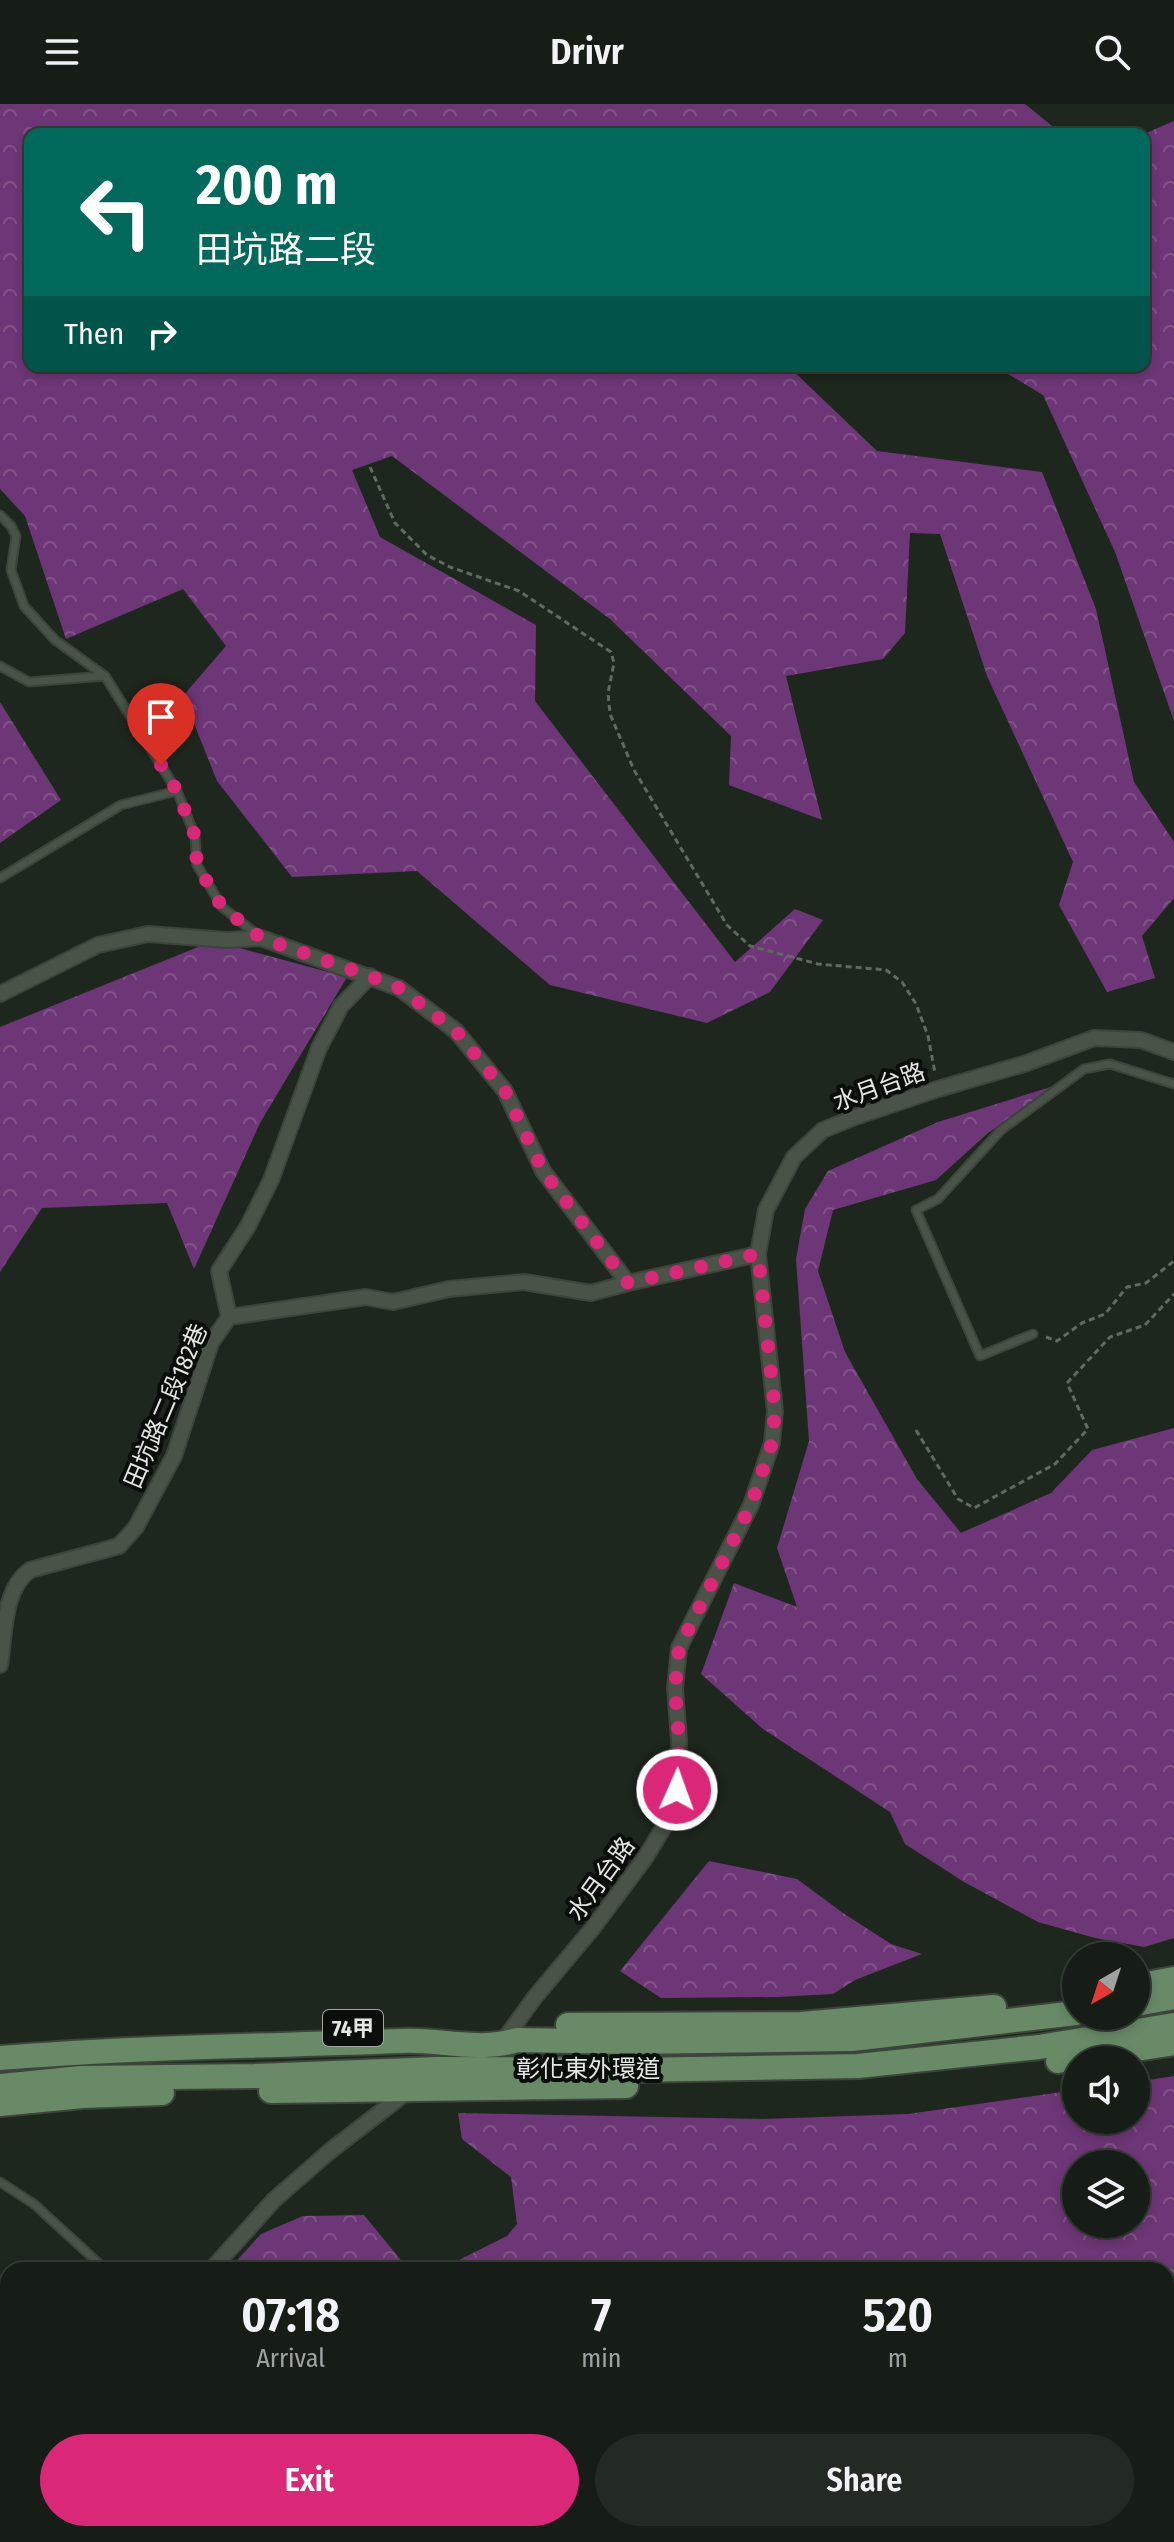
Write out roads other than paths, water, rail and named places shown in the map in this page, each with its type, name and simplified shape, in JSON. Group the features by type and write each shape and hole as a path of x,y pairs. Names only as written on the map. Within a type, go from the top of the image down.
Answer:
{"main road":[{"path":"1150,1983 1174,1979"},
{"path":"1150,2001 1174,1997"},
{"name":"74甲","path":"1030,2011 1062,2001"},
{"name":"彰化東外環道","path":"0,2058 78,2044 517,2040 630,2033 850,2030 1030,2011 1062,2012"},
{"name":"彰化東外環道","path":"0,2086 82,2087 437,2069 632,2078 859,2074 1041,2055 1174,2025"},
{"name":"74甲","path":"0,2042 78,2044"},
{"name":"74甲","path":"1041,2055 1174,2043"},
{"name":"74甲","path":"0,2104 82,2087 410,2089 632,2078"}],"street":[{"path":"0,994 98,945 148,934 227,940 261,938 399,988 456,1031 505,1091 543,1171 628,1283"},
{"name":"田坑路二段182巷","path":"0,1665 10,1598 18,1578 30,1570 119,1546 136,1527 174,1456 211,1343 229,1317 219,1271 248,1226 271,1180 319,1048 341,1006 370,976"},
{"name":"水月台路","path":"505,2038 601,1917 645,1858 667,1822 677,1790 679,1740 675,1688 679,1648 751,1505 772,1443 775,1411 758,1254 766,1210 794,1157 823,1130 1094,1038 1141,1040 1174,1052"},
{"path":"229,1317 366,1297 393,1302 449,1289 524,1282 591,1293 758,1254"},
{"path":"218,2262 274,2200 410,2089 437,2069 505,2038"}],"lane":[{"path":"0,515 16,536 11,570 24,606 55,640 105,676 177,791 195,836 197,865 222,907 261,938"},
{"path":"0,666 29,682 105,676"},
{"path":"0,878 121,805 177,791"},
{"path":"1033,1334 980,1356 916,1210 938,1199 1001,1130 1084,1069 1110,1064 1174,1084"},
{"path":"0,2182 34,2204 97,2262"}]}
